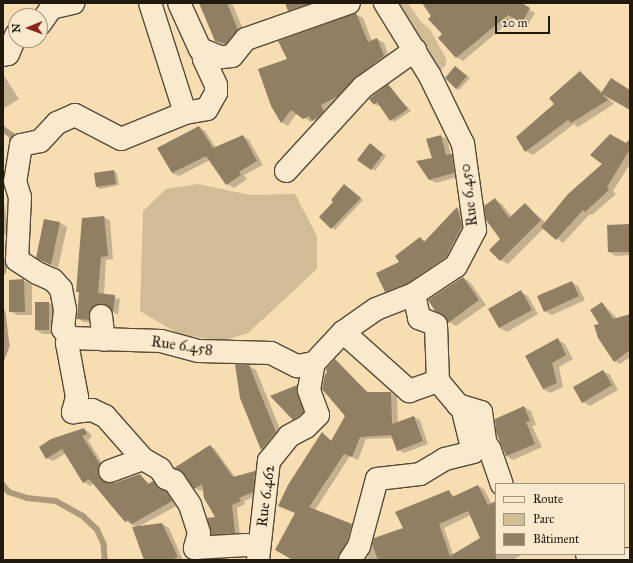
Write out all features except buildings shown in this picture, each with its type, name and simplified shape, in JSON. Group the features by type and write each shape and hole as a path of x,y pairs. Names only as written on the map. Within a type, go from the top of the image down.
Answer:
{"street":[{"path":"48,12 51,8 73,3"},
{"path":"150,3 186,113"},
{"path":"179,3 200,49 217,56"},
{"path":"258,555 255,546 246,545 195,548 199,533 190,505 174,481 166,478 160,469 143,459 106,416 92,410 72,420 77,397 67,343 70,338 63,329 65,310 61,289 53,280 37,273 17,260 20,197 15,181 21,145 40,141 57,123 76,115 120,139 186,113 207,109 214,100 216,84 204,59 217,56 232,56 246,39 349,3"},
{"name":"Rue 6.450","path":"385,3 430,76 463,144 475,230 456,266 414,294"},
{"path":"3,55 8,54 11,48"},
{"path":"286,171 363,87 415,50"},
{"path":"314,363 343,332 376,309 414,294 419,318 436,325 438,381 462,407 473,452 445,459 420,474 377,480 359,546 350,560"},
{"path":"101,316 104,340"},
{"path":"343,332 409,391 438,381"},
{"name":"Rue 6.458","path":"70,338 161,341 199,351 271,353 297,366 314,363"},
{"name":"Rue 6.462","path":"258,555 269,461 290,436 306,427 318,415 309,390 314,363"},
{"path":"462,407 481,412 484,442 490,450 502,483"},
{"path":"110,471 143,459"},
{"path":"610,560 630,559"}],"green space":[{"path":"392,3 408,3 420,21 430,29 446,59 446,65 438,73"},
{"path":"198,184 250,195 295,194 317,236 317,269 248,333 222,341 179,334 140,311 143,211 166,189"}],"waterway":[{"path":"3,129 12,135 13,144"},
{"path":"3,272 5,262 12,257"},
{"path":"3,313 7,346 3,357"},
{"path":"3,485 9,492 27,498 56,501 83,516 97,529 104,544 105,560"}]}
